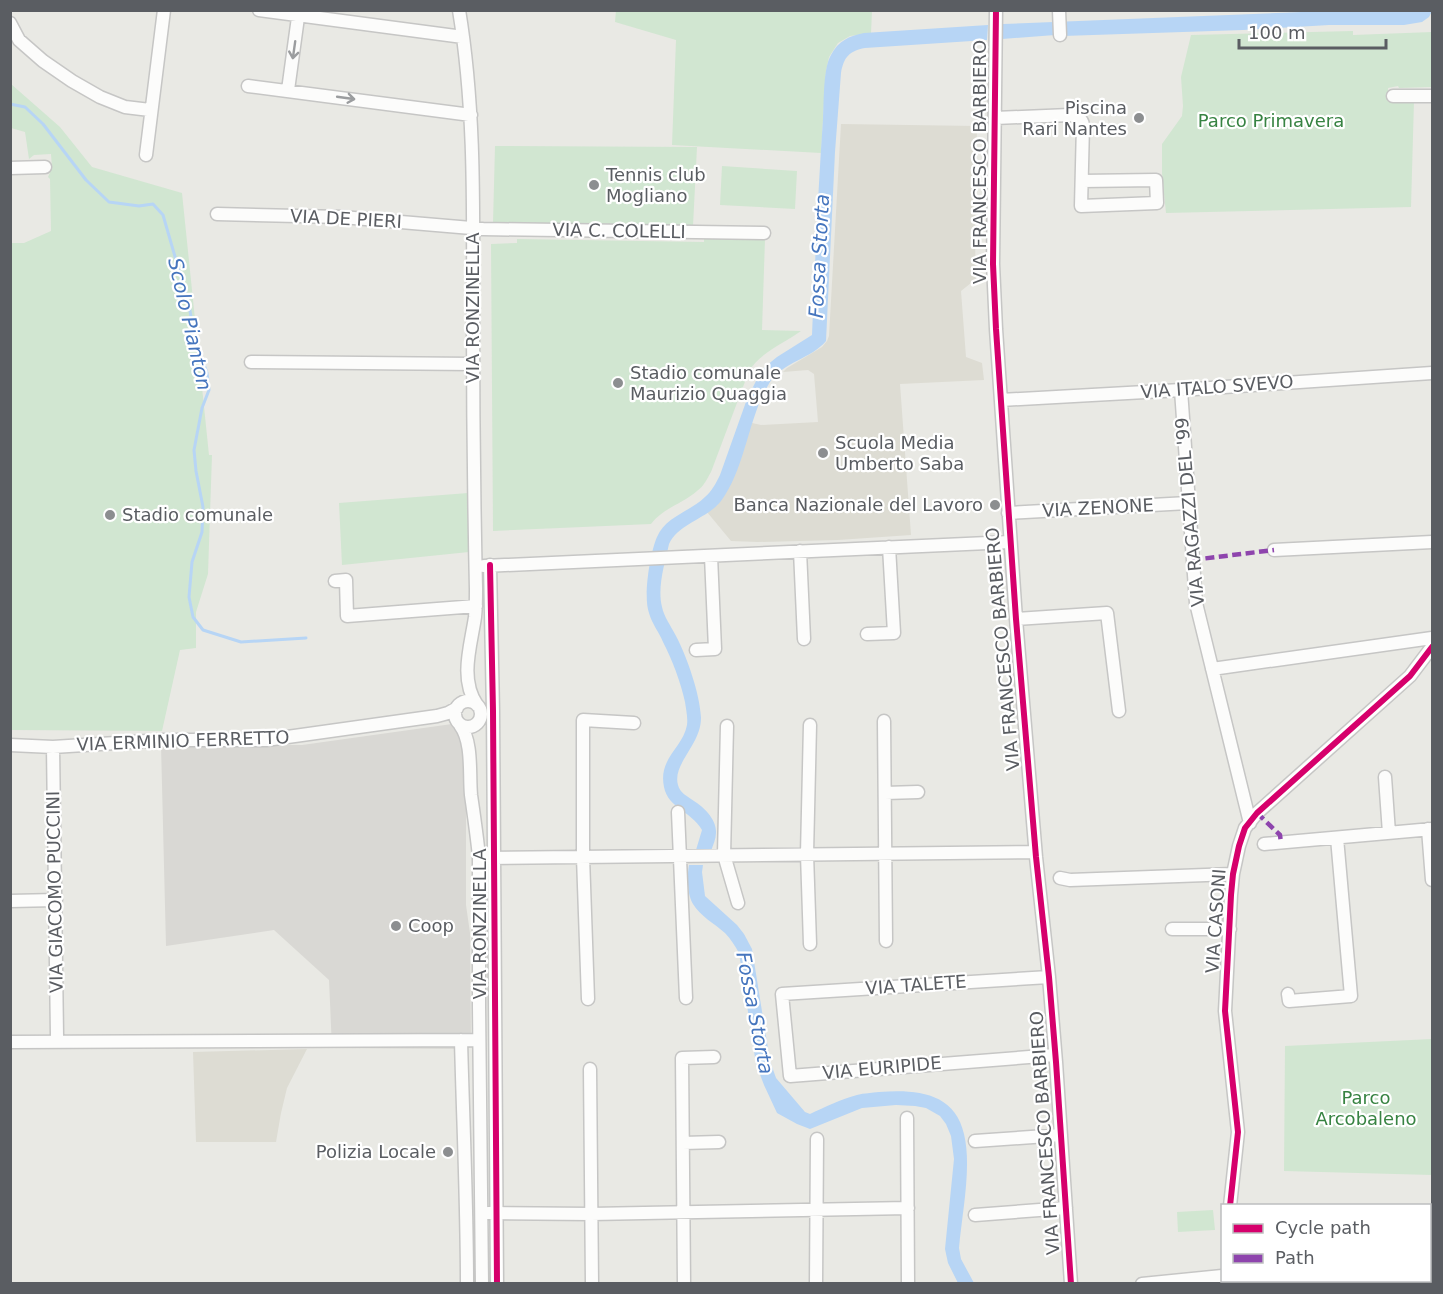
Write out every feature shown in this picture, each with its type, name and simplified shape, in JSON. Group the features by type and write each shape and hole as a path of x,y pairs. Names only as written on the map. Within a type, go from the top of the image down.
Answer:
{"street":[{"path":"146,155 150,110 165,10"},
{"path":"259,10 299,13 464,37"},
{"name":"VIA RONZINELLA","path":"459,10 464,37 471,116 476,606 469,648 466,693 455,715 464,730 469,755 478,857 482,1284"},
{"name":"VIA FRANCESCO BARBIERO","path":"996,10 993,264 996,329 1016,619 1035,852 1049,977 1071,1284"},
{"path":"288,90 299,13"},
{"path":"1059,15 1060,34"},
{"path":"10,23 19,40 43,61 72,81 100,97 125,107 150,110"},
{"path":"248,86 471,116"},
{"path":"1393,96 1432,96"},
{"name":"VIA FRANCESCO BARBIERO","path":"995,118 1070,115 1077,117 1083,125 1081,206 1157,203 1156,180 1082,181"},
{"path":"10,168 45,167"},
{"name":"VIA DE PIERI","path":"218,214 342,217 473,228"},
{"name":"VIA C. COLELLI","path":"473,228 764,233"},
{"path":"251,362 473,364"},
{"name":"VIA ITALO SVEVO","path":"1001,400 1432,373"},
{"name":"VIA RAGAZZI DEL '99","path":"1181,390 1196,603 1250,823"},
{"name":"VIA ZENONE","path":"1008,513 1188,503"},
{"path":"476,567 1010,542"},
{"path":"1274,550 1432,542"},
{"path":"867,634 894,633 889,547"},
{"path":"800,551 804,639"},
{"path":"696,650 715,649 711,556"},
{"name":"VIA RONZINELLA","path":"490,565 494,711 497,1284"},
{"path":"335,581 346,580 347,616 476,606"},
{"name":"VIA FRANCESCO BARBIERO","path":"1016,619 1107,614 1119,711"},
{"path":"1212,669 1432,638"},
{"name":"VIA CASONI","path":"1230,1204 1238,1132 1226,1011 1233,874 1245,828 1257,813 1410,676 1432,647"},
{"name":"VIA RONZINELLA","path":"468,671 472,695 482,714 471,738 469,755"},
{"path":"459,705 470,701 477,705"},
{"name":"VIA ERMINIO FERRETTO","path":"10,745 53,747 171,740 266,740 444,714 459,705"},
{"name":"VIA ERMINIO FERRETTO","path":"425,717 448,718 459,724"},
{"path":"588,999 583,856 584,720 634,723"},
{"path":"884,721 886,940"},
{"path":"459,724 470,728 479,722"},
{"path":"810,725 807,854 810,944"},
{"path":"727,726 724,855 738,903"},
{"name":"VIA GIACOMO PUCCINI","path":"53,747 57,1036"},
{"path":"1384,777 1389,833"},
{"path":"885,793 918,792"},
{"path":"678,812 686,998"},
{"path":"1264,844 1430,829 1432,880"},
{"path":"1288,994 1289,1001 1351,996 1337,838"},
{"path":"478,857 1035,852"},
{"path":"1060,878 1070,880 1233,874"},
{"path":"10,900 56,900"},
{"path":"1172,929 1230,929"},
{"name":"VIA TALETE","path":"782,994 1049,977"},
{"name":"VIA EURIPIDE","path":"782,994 790,1076 1055,1054"},
{"path":"461,1040 467,1204 467,1284"},
{"path":"10,1042 479,1040"},
{"path":"684,1284 682,1058 714,1057"},
{"path":"590,1069 592,1284"},
{"path":"907,1118 908,1284"},
{"path":"975,1141 1061,1135"},
{"path":"816,1284 817,1138"},
{"path":"684,1143 719,1142"},
{"path":"481,1213 683,1213 908,1208"},
{"path":"975,1215 1066,1208"},
{"path":"1142,1284 1221,1276"}],"shaded area":[{"path":"841,124 977,126 976,279 961,291 966,357 982,363 984,380 900,384 911,535 838,540 731,541 707,512 752,423 761,425 818,422 814,374 808,370 783,372 822,347 829,336"},
{"path":"452,724 466,732 466,905 470,933 471,1047 466,1049 332,1048 329,980 274,930 166,946 161,745 302,745"},
{"path":"307,1049 287,1088 276,1142 196,1142 193,1052"},
{"path":"1283,1282 1379,1282 1379,1284 1283,1284"}],"green space":[{"path":"616,10 872,11 871,33 850,36 838,43 829,57 826,71 821,153 672,145 676,40 615,22"},
{"name":"Parco Primavera","path":"1353,31 1353,35 1432,32 1432,87 1388,88 1389,102 1414,101 1411,207 1166,213 1162,144 1182,116 1181,77 1191,35"},
{"name":"Stadio comunale","path":"11,84 60,127 92,167 182,193 209,455 212,455 208,574 196,612 196,648 180,650 162,731 11,730 11,243 24,243 51,231 50,179 48,177 52,168 51,154 34,155 29,159 25,132 11,128"},
{"name":"Tennis club Mogliano","path":"495,146 697,147 693,226 493,223"},
{"path":"722,166 797,171 795,209 720,205"},
{"name":"Stadio comunale Maurizio Quaggia","path":"704,237 765,239 762,330 801,331 766,353 749,371 711,472 703,485 661,514 651,524 493,531 491,244 517,243 517,239 704,242"},
{"path":"468,493 469,552 342,565 339,503"},
{"name":"Parco Arcobaleno","path":"1432,1039 1432,1175 1284,1171 1285,1046"},
{"path":"1213,1210 1215,1230 1178,1232 1177,1212"}],"water":[{"path":"1327,11 1432,11 1429,17 1422,22 1404,25 1329,25 1002,39 1003,24"},
{"name":"Fossa Storta","path":"988,25 987,40 865,48 851,53 846,59 841,73 835,152 826,341 813,352 782,370 770,382 757,410 736,473 721,501 679,531 669,544 661,583 662,607 696,687 701,718 697,737 679,769 678,785 684,794 706,810 716,828 716,838 711,851 696,850 702,830 692,818 670,800 664,787 664,768 685,733 687,719 679,679 647,606 648,575 654,544 666,524 699,502 714,487 747,399 760,373 777,357 812,335 824,86 828,61 834,50 844,40 864,33"},
{"name":"Fossa Storta","path":"689,865 703,865 705,896 737,925 752,949 770,1061 776,1078 805,1112 810,1114 860,1094 893,1091 932,1096 943,1101 952,1109 964,1134 967,1161 959,1248 961,1259 974,1283 958,1283 948,1263 945,1249 954,1159 951,1136 940,1116 926,1108 915,1106 862,1108 810,1129 777,1113 756,1064 739,953 727,935 693,904 688,885"}],"waterway":[{"name":"Scolo Pianton","path":"10,104 25,107 43,124 86,180 109,202 139,206 153,204 163,215 189,305 195,340 207,373 209,390 202,408 194,450 203,507 202,532 192,562 189,597 193,617 203,630 241,642 306,638"}],"marked path":[{"path":"1192,560 1274,550"},
{"path":"1257,813 1280,835 1281,843"}],"cycle path":[{"path":"996,10 993,264 996,329 1016,619 1036,857 1049,977 1071,1284"},
{"path":"490,565 497,1284"},
{"path":"1230,1204 1238,1132 1225,1011 1233,874 1245,828 1257,813 1410,676 1432,647"}],"place":[{"name":"Piscina Rari Nantes","path":"1139,118"},
{"name":"Tennis club Mogliano","path":"594,185"},
{"name":"Stadio comunale Maurizio Quaggia","path":"618,383"},
{"name":"Scuola Media Umberto Saba","path":"823,453"},
{"name":"Banca Nazionale del Lavoro","path":"995,505"},
{"name":"Stadio comunale","path":"110,515"},
{"name":"Coop","path":"396,926"},
{"name":"Polizia Locale","path":"448,1152"}]}
